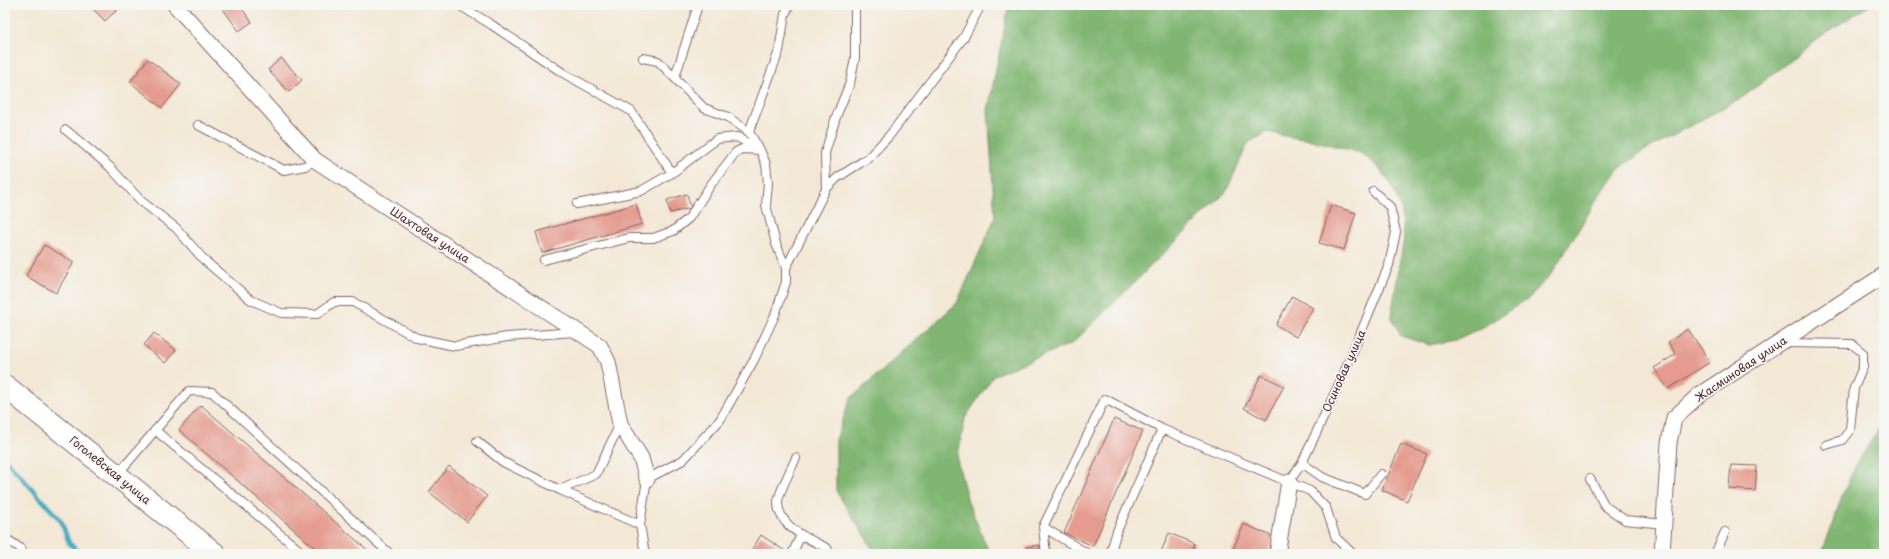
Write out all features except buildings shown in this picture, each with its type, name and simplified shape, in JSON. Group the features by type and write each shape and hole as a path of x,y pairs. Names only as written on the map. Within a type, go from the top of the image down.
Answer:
{"main road":[{"name":"Гоголевская улица","path":"5,386 215,554"}],"street":[{"name":"Шахтовая улица","path":"175,5 315,160 600,346 608,362 620,424 642,458 647,479"},
{"name":"Жасминовая улица","path":"1662,554 1669,443 1674,418 1699,395 1884,275"},
{"name":"Осиновая улица","path":"1277,554 1289,482"}],"lane":[{"path":"458,5 492,25 563,73 631,111 672,173"},
{"path":"675,77 698,5"},
{"path":"749,132 779,51 786,14 790,5"},
{"path":"826,189 825,152 836,117 850,83 856,58 855,5"},
{"path":"786,268 826,189 837,178 868,158 889,136 964,37 981,5"},
{"path":"643,58 658,61 704,108 728,117 749,132 760,150 766,164 768,183 766,205 776,244 786,268 786,282 775,315 754,360 720,420 683,460 647,479 640,525 645,554"},
{"path":"198,124 284,170 305,166 315,160"},
{"path":"66,130 110,167 141,201 176,228 204,260 250,300 281,313 317,314 334,302 353,302 418,338 455,346 507,337 578,331"},
{"path":"577,204 641,191 672,173 716,139 737,137 760,150"},
{"path":"544,260 629,238 653,238 674,230 689,218 712,183 736,152 742,149 760,150"},
{"name":"Осиновая улица","path":"1289,482 1302,463 1341,380 1389,265 1396,232 1390,207 1373,191"},
{"path":"1780,343 1852,344 1863,353 1863,366 1854,388 1850,430 1842,440 1826,445"},
{"path":"116,476 189,391 212,392 390,554"},
{"path":"1046,554 1044,527 1105,399 1162,429 1310,491 1326,508 1336,538 1353,554"},
{"path":"560,490 596,474 620,424"},
{"path":"1110,554 1117,531 1162,429"},
{"path":"155,430 304,554"},
{"path":"477,441 503,462 560,490 640,525"},
{"path":"796,458 778,500 782,518 802,536 827,548 830,554"},
{"path":"1302,463 1322,478 1365,494 1380,474"},
{"path":"1590,479 1605,506 1625,520 1664,524"},
{"path":"1044,527 1088,554"},
{"path":"1715,554 1725,532"},
{"path":"792,554 802,536"},
{"path":"5,538 20,548 24,554"}],"green space":[{"path":"1009,5 1870,5 1829,31 1743,97 1644,151 1620,168 1604,188 1552,273 1529,298 1485,326 1455,340 1429,345 1401,336 1391,316 1404,238 1402,211 1392,185 1377,166 1361,153 1312,140 1268,132 1248,143 1226,192 1073,343 994,375 965,418 957,460 968,502 990,554 876,554 836,491 836,440 850,399 957,303 995,218 988,109"},
{"path":"1884,420 1884,554 1822,554 1842,496 1855,467"}],"waterway":[{"path":"5,459 61,521 69,543 81,554"}]}
